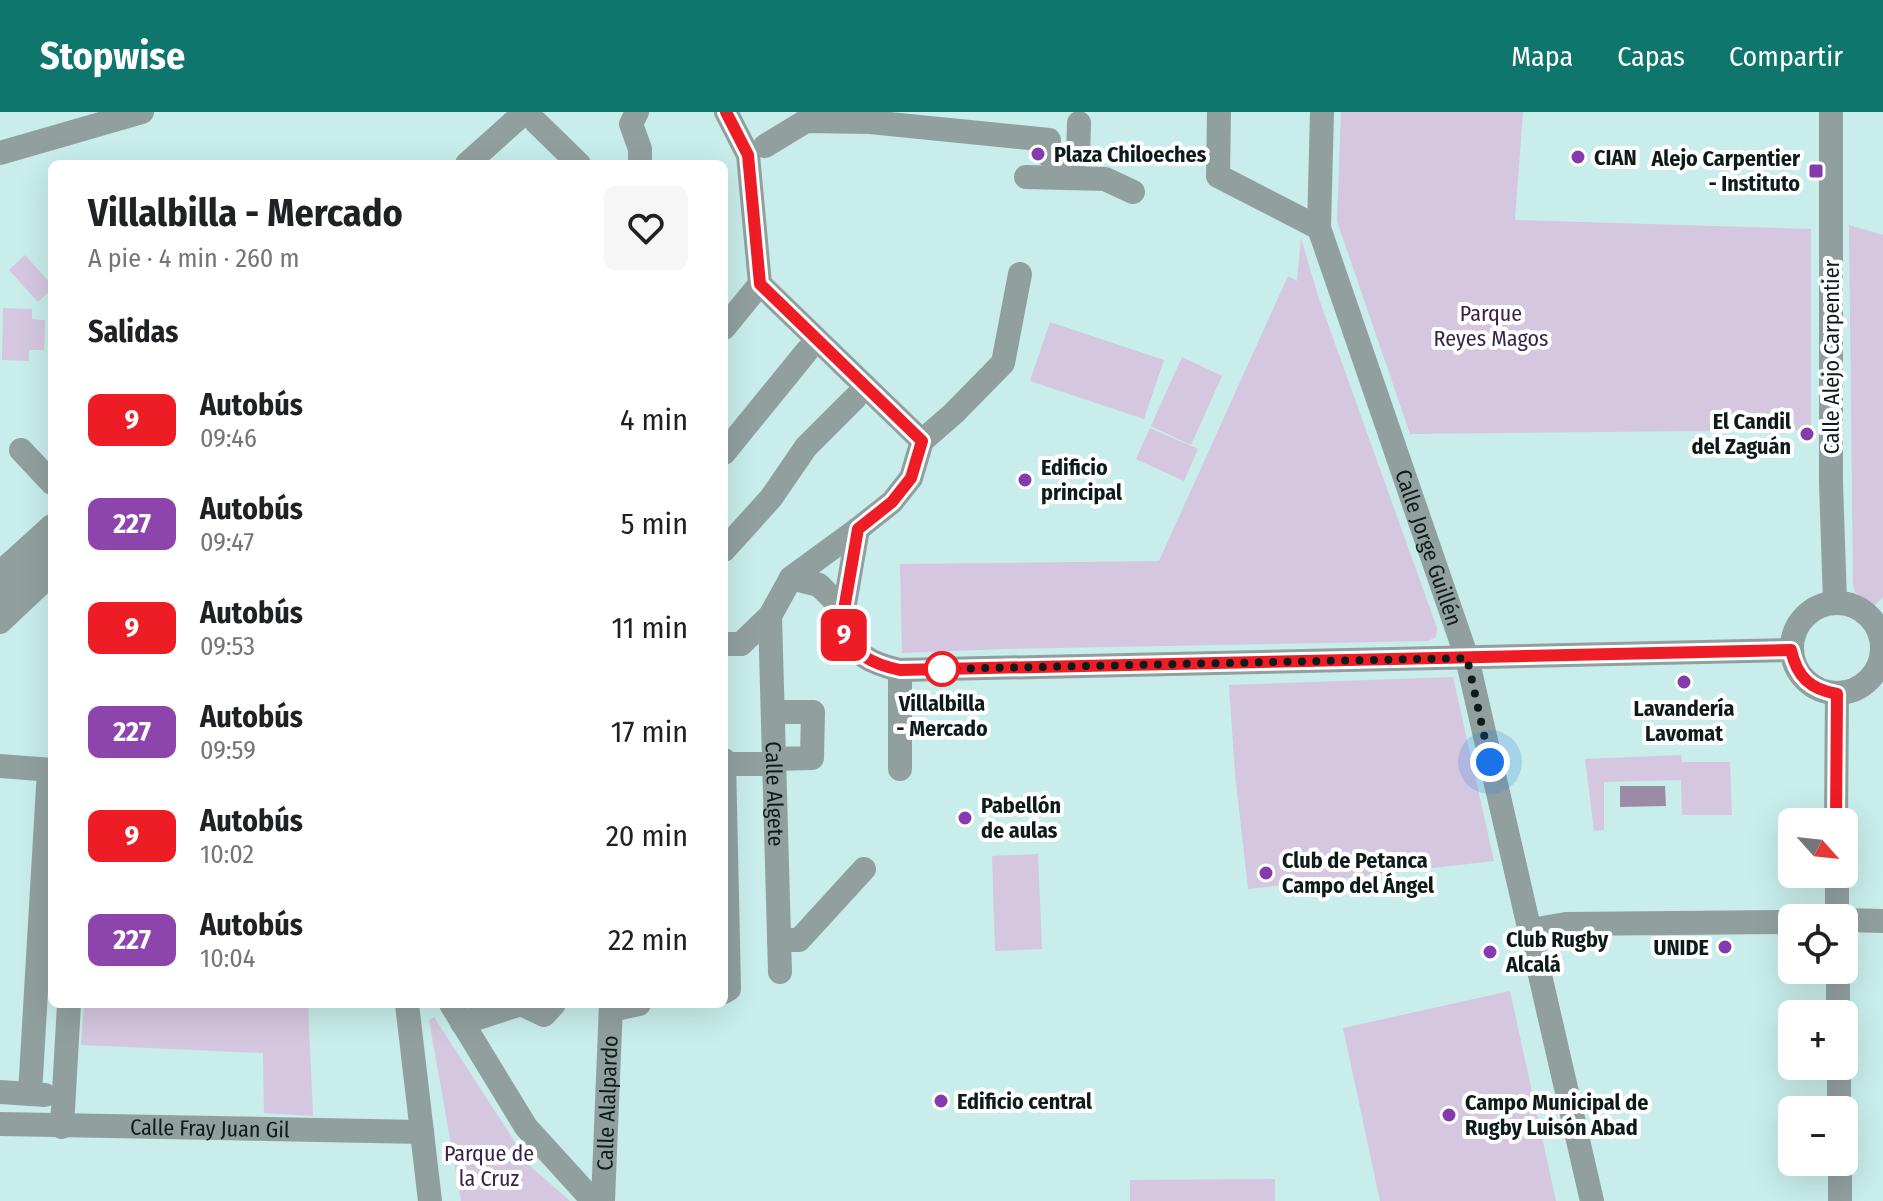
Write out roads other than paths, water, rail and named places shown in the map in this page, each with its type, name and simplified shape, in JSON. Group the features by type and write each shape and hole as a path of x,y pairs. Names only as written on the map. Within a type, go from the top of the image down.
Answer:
{"street":[{"path":"0,153 142,112"},
{"path":"637,112 631,124 640,149 640,160"},
{"path":"726,112 748,155 760,284 922,441"},
{"path":"1219,112 1218,176 1319,228 1322,112"},
{"name":"Calle Alejo Carpentier","path":"1831,112 1831,483 1835,602"},
{"path":"472,160 531,117 575,160"},
{"path":"765,146 806,121 870,122 1049,140 1048,155 1069,157 1079,123"},
{"path":"1026,177 1105,179 1133,192"},
{"name":"Calle Jorge Guillén","path":"1319,228 1467,658 1592,1201"},
{"path":"732,644 770,616 791,578 892,502 911,478 922,441 1003,363 1020,274"},
{"path":"728,323 760,284"},
{"path":"728,448 807,351"},
{"path":"728,546 771,498 806,447 855,398"},
{"path":"21,450 48,479"},
{"path":"858,529 841,627 847,642 859,655 880,666 900,670 1791,650"},
{"path":"0,573 48,530"},
{"path":"0,596 48,553"},
{"path":"0,622 48,577"},
{"path":"791,578 819,585 843,609"},
{"path":"1835,602 1853,605 1869,615 1879,631 1883,649 1879,666 1869,681 1854,690 1837,694 1820,691 1805,681 1795,667 1791,650 1794,632 1803,617 1817,607 1835,602"},
{"name":"Calle Algete","path":"770,616 780,972"},
{"path":"900,670 900,769"},
{"path":"1836,808 1837,694"},
{"path":"728,762 766,764 774,759 812,758 813,712 773,712"},
{"path":"0,766 48,770"},
{"path":"30,1094 48,802"},
{"path":"779,940 799,940 864,869"},
{"path":"1858,920 1883,921"},
{"path":"1531,930 1566,924 1778,922"},
{"path":"728,944 728,990"},
{"path":"62,1127 69,1008"},
{"path":"409,1008 430,1201"},
{"path":"495,1008 457,1013 526,1127 587,1194 603,1200"},
{"path":"529,1008 544,1015 550,1008"},
{"name":"Calle Alalpardo","path":"603,1200 611,1008"},
{"path":"0,1092 63,1096"},
{"name":"Calle Fray Juan Gil","path":"0,1124 422,1132"},
{"path":"1840,1176 1840,1201"}],"place":[{"name":"Plaza Chiloeches","path":"1038,154"},
{"name":"CIAN","path":"1578,157"},
{"name":"Alejo Carpentier - Instituto","path":"1816,171"},
{"name":"El Candil del Zaguán","path":"1807,434"},
{"name":"Edificio principal","path":"1025,480"},
{"name":"Villalbilla - Mercado","path":"942,669"},
{"name":"Lavandería Lavomat","path":"1684,682"},
{"name":"Pabellón de aulas","path":"965,818"},
{"name":"Club de Petanca Campo del Ángel","path":"1266,873"},
{"name":"UNIDE","path":"1725,947"},
{"name":"Club Rugby Alcalá","path":"1490,952"},
{"name":"Edificio central","path":"941,1101"},
{"name":"Campo Municipal de Rugby Luisón Abad","path":"1449,1115"}],"park label":[{"name":"Parque Reyes Magos","path":"1491,326"},
{"name":"Parque de la Cruz","path":"489,1166"}]}
